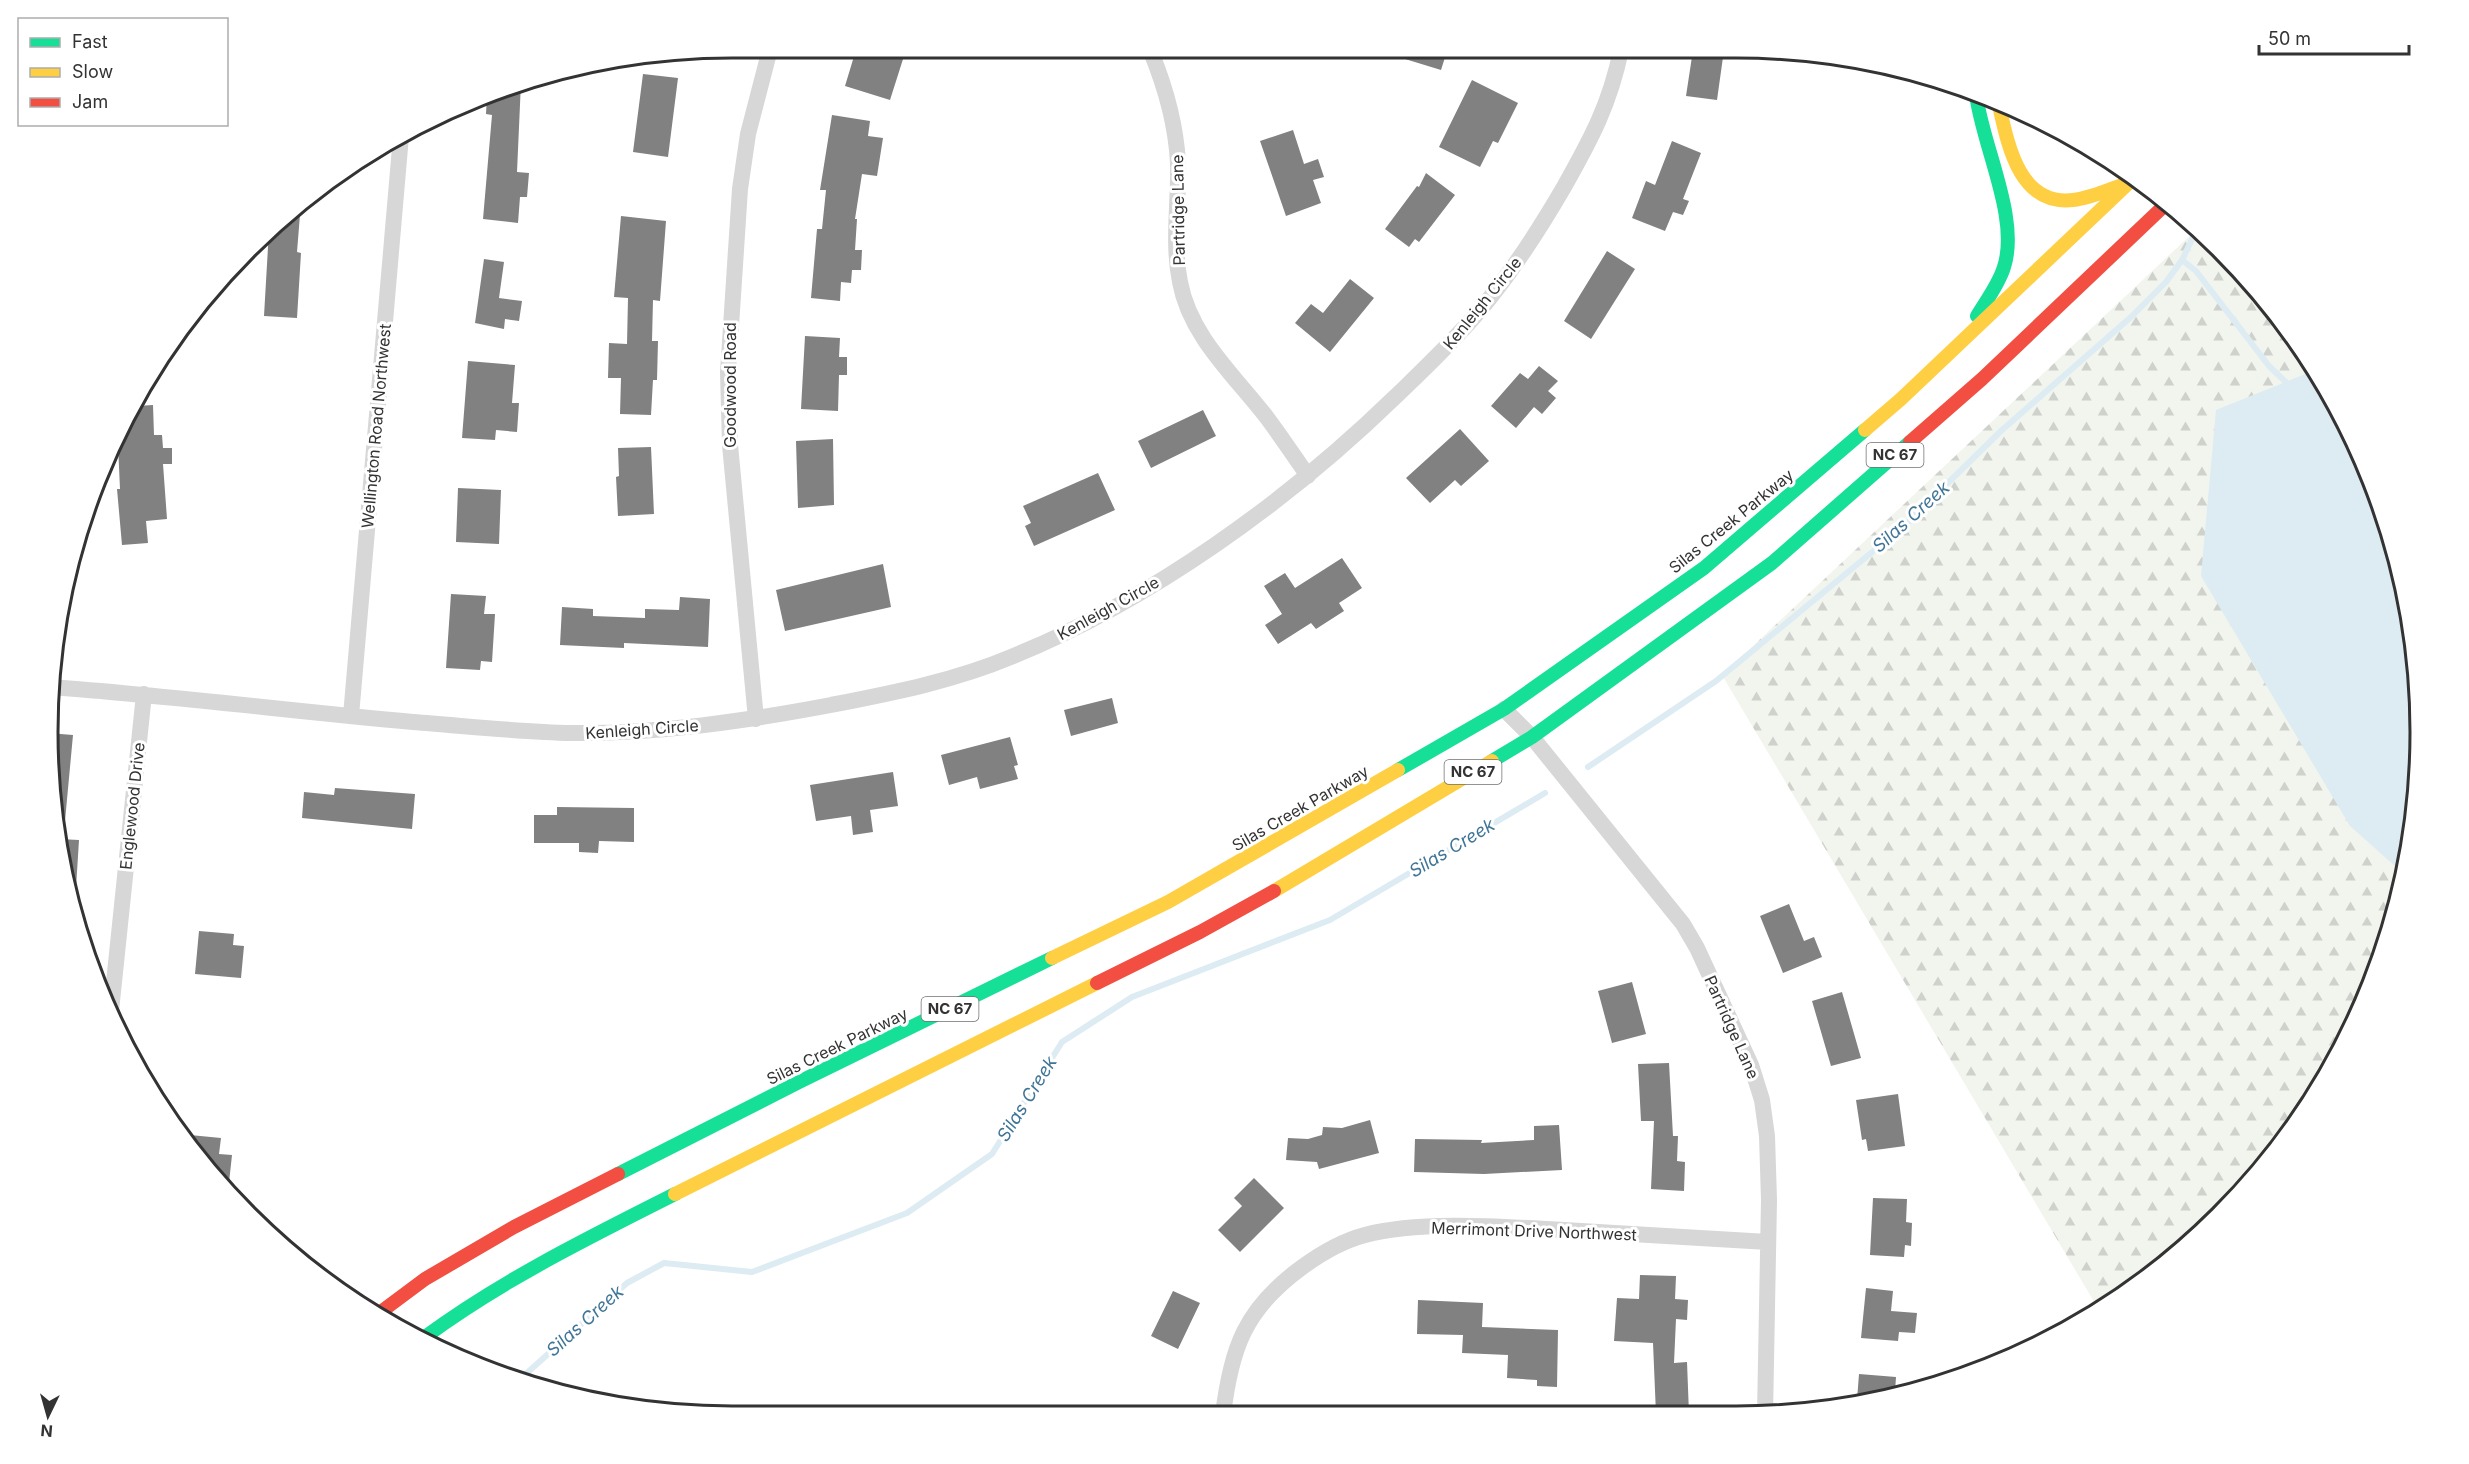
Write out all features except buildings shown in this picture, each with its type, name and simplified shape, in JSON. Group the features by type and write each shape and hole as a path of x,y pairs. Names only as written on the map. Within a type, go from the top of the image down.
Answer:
{"main road":[{"path":"1962,341 2000,275 2008,253 2007,222 1979,118 1977,103"},
{"path":"2002,113 2017,171 2029,187 2046,197 2066,200 2084,198 2126,183"},
{"name":"Silas Creek Parkway","path":"385,1309 424,1279 514,1227 799,1082 1168,902 1504,709 1704,568 1859,436 2128,184"},
{"name":"NC 67","path":"430,1334 456,1314 581,1241 1200,932 1314,868 1532,737 1772,562 1982,380 2161,209"}],"street":[{"name":"Goodwood Road","path":"756,719 730,456 728,372 740,189 748,134 768,58"},
{"name":"Partridge Lane","path":"1152,58 1167,99 1175,135 1178,162 1177,256 1180,282 1187,308 1200,332 1269,420 1308,476"},
{"name":"Kenleigh Circle","path":"144,694 351,716 570,733 634,732 756,719 882,695 945,680 1005,660 1048,642 1128,598 1206,550 1308,476 1363,428 1443,351 1480,311 1513,267 1548,213 1594,134 1606,108 1619,58"},
{"name":"Wellington Road Northwest","path":"351,716 400,146"},
{"path":"60,688 144,694"},
{"name":"Englewood Drive","path":"113,996 144,694"},
{"name":"Partridge Lane","path":"1504,709 1532,737 1683,924 1697,948 1751,1065 1762,1100 1767,1136 1765,1405"},
{"name":"Merrimont Drive Northwest","path":"1224,1406 1235,1350 1247,1324 1264,1300 1283,1282 1313,1260 1364,1235 1391,1230 1436,1227 1518,1227 1768,1242"}],"green space":[{"path":"2191,235 2243,288 2271,322 2320,395 2341,434 2375,516 2388,558 2405,644 2409,688 2409,776 2405,820 2388,906 2375,948 2341,1030 2297,1106 2271,1142 2213,1208 2181,1238 2147,1266 2094,1302 1722,675"}],"shaded area":[{"path":"2307,373 2341,434 2359,474 2388,558 2405,644 2409,688 2409,776 2397,868 2350,826 2201,576 2216,410"}],"waterway":[{"name":"Silas Creek","path":"1588,767 1716,681 1906,524 2002,430 2131,317 2166,282 2182,260 2193,237"},
{"path":"2182,260 2196,271 2269,366 2291,387"},
{"name":"Silas Creek","path":"527,1373 627,1283 664,1263 752,1272 907,1213 992,1154 1062,1042 1132,997 1330,920 1545,793"}],"traffic: fast":[{"path":"1977,316 1999,280 2008,248 2004,204 1978,103"},
{"path":"1398,770 1504,709 1704,568 1865,430"},
{"path":"1492,761 1532,737 1772,563 1910,442"},
{"path":"618,1174 1052,958"},
{"path":"430,1334 516,1278 675,1194"}],"traffic: slow":[{"path":"2001,113 2012,154 2019,170 2028,183 2040,193 2055,199 2073,200 2122,185"},
{"path":"1865,430 1901,399 2128,184"},
{"path":"1274,891 1492,761"},
{"path":"1052,958 1168,902 1398,770"},
{"path":"675,1194 1097,983"}],"traffic: jam":[{"path":"1910,442 1982,379 2161,209"},
{"path":"1097,983 1200,932 1274,891"},
{"path":"385,1309 425,1279 514,1227 618,1174"}]}
